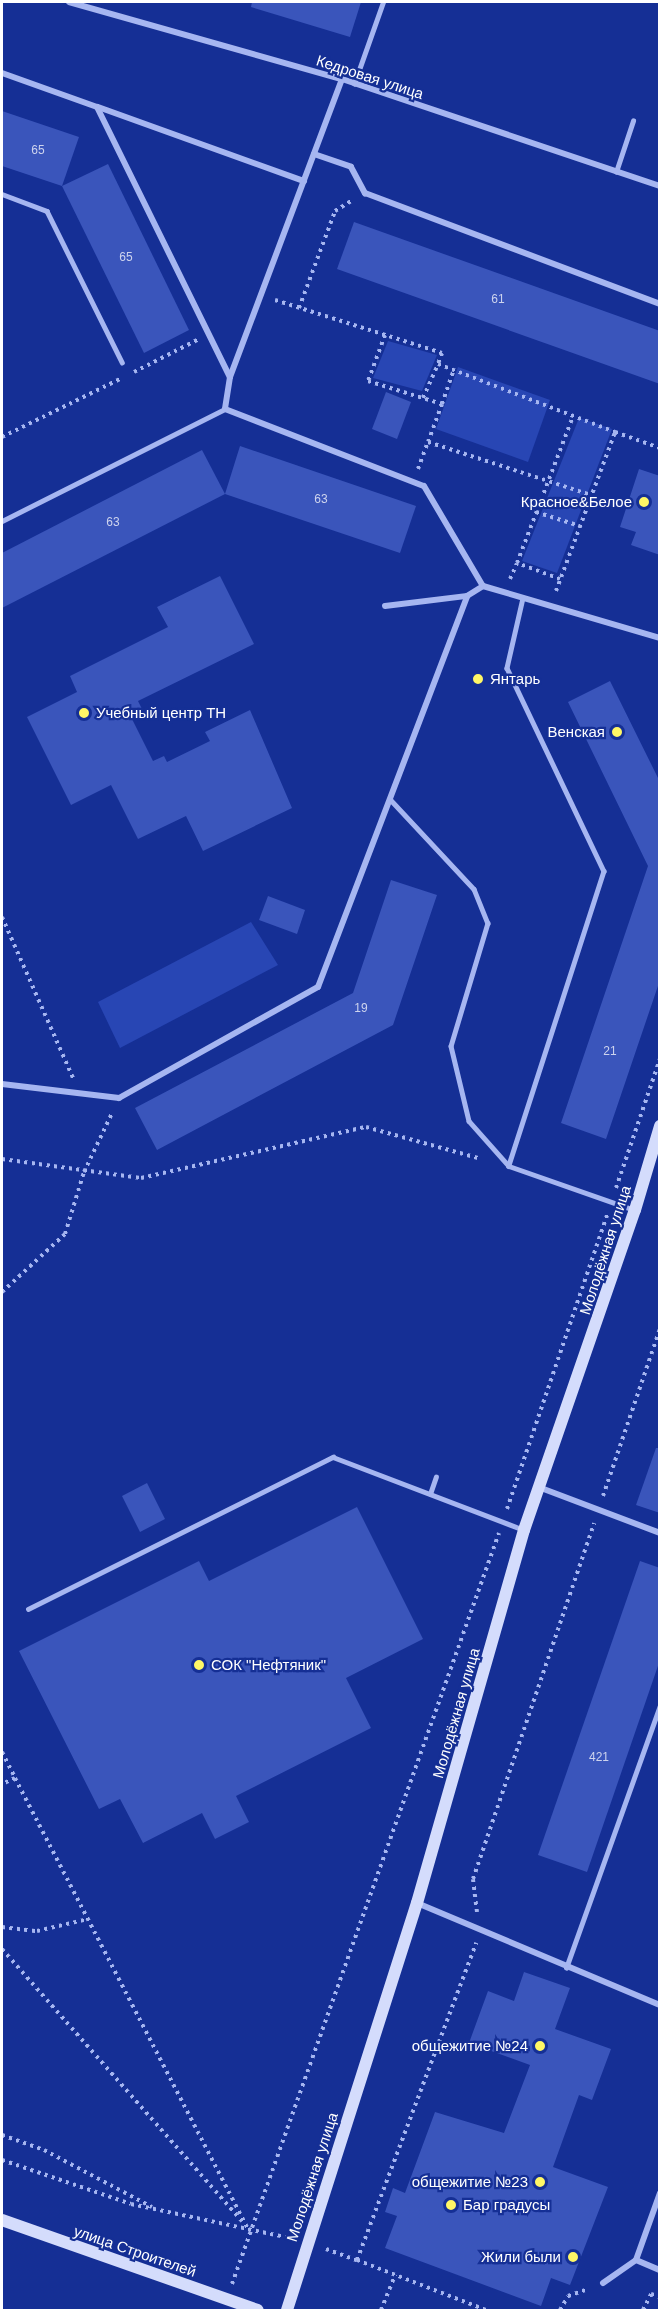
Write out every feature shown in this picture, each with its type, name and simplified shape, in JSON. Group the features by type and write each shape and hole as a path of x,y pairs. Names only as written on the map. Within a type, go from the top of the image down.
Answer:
{"street":[{"name":"Кедровая улица","path":"69,2 342,79 660,186"},
{"path":"2,74 304,181"},
{"path":"342,79 230,377 225,409 424,486 483,586 660,638"},
{"path":"97,107 230,377"},
{"path":"314,154 351,167 365,193 660,304"},
{"path":"386,606 467,596 483,586"},
{"path":"2,1084 119,1098 318,987 467,596"},
{"name":"Молодёжная улица","path":"287,2310 417,1903 524,1530 541,1488 635,1210 660,1126"},
{"path":"541,1488 660,1533"},
{"path":"417,1903 566,1968 660,2005"},
{"path":"603,2283 636,2260 660,2193"},
{"name":"улица Строителей","path":"2,2220 258,2310"},
{"path":"636,2260 660,2270"}],"lane":[{"path":"354,84 383,2"},
{"path":"616,172 633,121"},
{"path":"2,194 47,211 122,362"},
{"path":"2,521 225,409"},
{"path":"509,1166 604,871 507,668 523,598"},
{"path":"390,799 474,889 488,923 451,1046 469,1121 509,1166 635,1210"},
{"path":"28,1609 333,1457 524,1530"},
{"path":"430,1494 436,1477"},
{"path":"566,1968 660,1705"}],"path":[{"path":"299,308 335,211 365,193"},
{"path":"261,296 442,353 423,398"},
{"path":"2,437 209,334"},
{"path":"385,335 368,381 441,404"},
{"path":"438,364 660,448"},
{"path":"414,482 454,370"},
{"path":"560,579 517,562 573,416"},
{"path":"550,606 615,432"},
{"path":"428,442 591,495"},
{"path":"536,512 580,526"},
{"path":"2,917 81,1094"},
{"path":"228,2299 247,2228 503,1521 660,1059"},
{"path":"2,1292 65,1234 84,1172 119,1098"},
{"path":"2,1159 141,1178 366,1127 509,1166"},
{"path":"2,1752 247,2228"},
{"path":"2,1784 15,1778"},
{"path":"2,1927 37,1931 88,1919"},
{"path":"2,1949 247,2228"},
{"path":"2,2135 44,2150 157,2210"},
{"path":"357,2260 486,2310"},
{"path":"381,2310 395,2275"},
{"path":"560,2310 568,2296 603,2283"},
{"path":"643,2310 651,2294 660,2297"}],"shaded area":[{"path":"388,341 437,355 422,391 373,378"},
{"path":"458,367 550,400 528,462 436,429"},
{"path":"579,418 612,429 557,573 522,561"},
{"path":"251,922 278,965 120,1048 98,1002"}],"building":[{"path":"252,2 361,2 350,37 251,7"},
{"path":"2,111 79,137 62,186 2,166"},
{"path":"108,164 189,330 144,353 62,186"},
{"path":"354,222 660,331 660,384 337,269"},
{"path":"386,392 411,402 397,439 372,429"},
{"path":"240,446 416,506 400,553 225,494"},
{"path":"202,450 225,494 2,608 2,553"},
{"name":"Красное&Белое","path":"639,469 660,476 660,555 631,545 636,532 620,527"},
{"name":"Учебный центр ТН","path":"220,576 254,644 138,701 142,709 130,715 153,761 164,756 167,762 210,741 205,732 250,710 292,808 203,851 186,816 138,839 111,785 71,805 27,717 77,692 70,676 168,627 157,607"},
{"path":"610,681 660,782 660,980 606,1139 561,1123 648,866 568,702"},
{"path":"391,880 437,895 393,1025 157,1150 135,1108 353,993"},
{"path":"268,896 305,910 297,934 259,920"},
{"path":"656,1448 660,1448 660,1513 636,1505"},
{"path":"147,1483 165,1519 140,1532 122,1496"},
{"name":"СОК \"Нефтяник\"","path":"357,1507 423,1639 346,1678 371,1728 236,1796 249,1822 215,1839 202,1813 143,1843 120,1799 99,1809 19,1651 199,1561 209,1581"},
{"path":"640,1561 660,1568 660,1660 587,1872 538,1855"},
{"path":"524,1972 570,1988 555,2029 611,2049 592,2100 579,2095 553,2167 608,2187 570,2285 551,2278 541,2306 385,2248 397,2216 385,2212 393,2188 405,2193 435,2112 504,2133 530,2065 469,2043 488,1991 514,2001"}],"place":[{"name":"Красное&Белое","path":"644,502"},
{"name":"Янтарь","path":"478,679"},
{"name":"Учебный центр ТН","path":"84,713"},
{"name":"Венская","path":"617,732"},
{"name":"СОК \"Нефтяник\"","path":"199,1665"},
{"name":"общежитие №24","path":"540,2046"},
{"name":"общежитие №23","path":"540,2182"},
{"name":"Бар градусы","path":"451,2205"},
{"name":"Жили были","path":"573,2257"}]}
